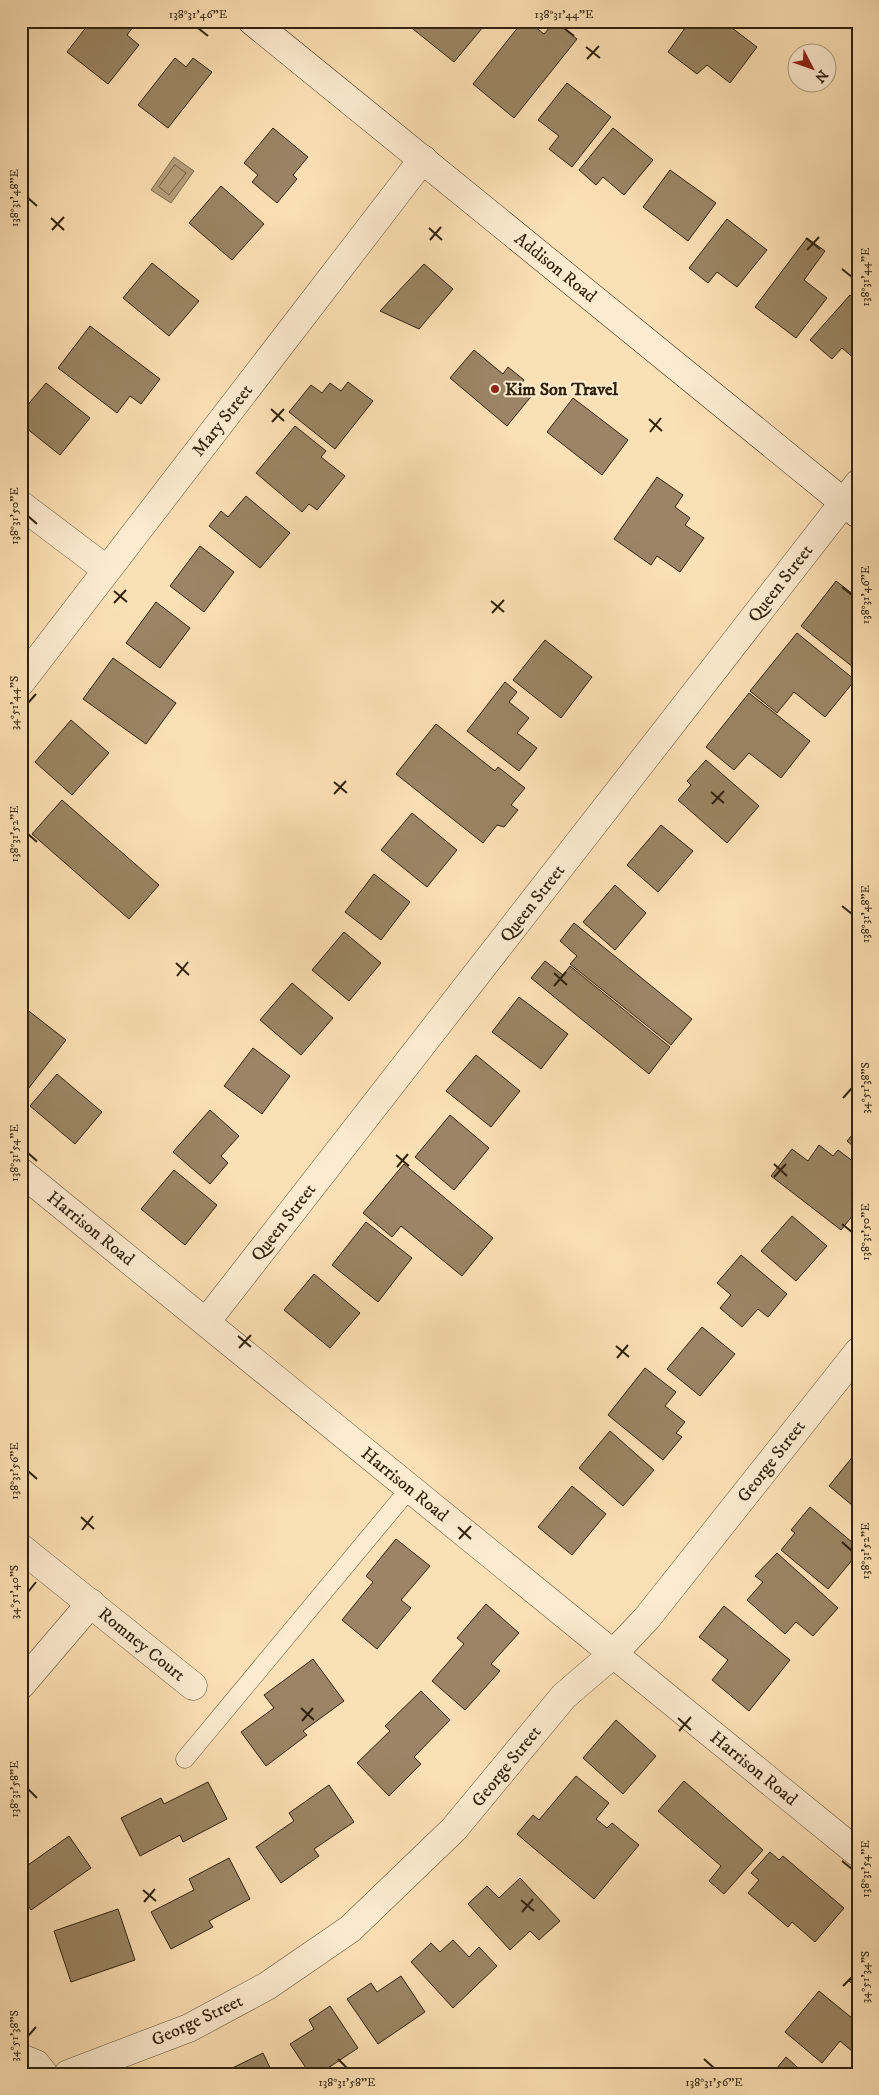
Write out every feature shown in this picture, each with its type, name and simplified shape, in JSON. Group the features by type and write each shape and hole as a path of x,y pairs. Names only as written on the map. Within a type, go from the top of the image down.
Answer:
{"street":[{"name":"Addison Road","path":"252,21 853,500"},
{"name":"Mary Street","path":"21,682 423,159"},
{"name":"Queen Street","path":"206,1322 853,500"},
{"path":"21,505 107,570"},
{"name":"Harrison Road","path":"21,1172 858,1853"},
{"name":"George Street","path":"68,2074 189,2028 267,1986 350,1929 454,1829 564,1696 613,1654 648,1618 858,1352"},
{"name":"Romney Court","path":"21,1548 193,1686"},
{"name":"Romney Court","path":"21,1685 91,1603"},
{"path":"21,2058 36,2064 44,2074"}],"lane":[{"path":"185,1760 410,1488"}],"water":[{"path":"174,157 194,171 171,203 151,190"}],"building":[{"path":"91,21 126,21 133,27 127,35 139,45 108,84 67,52"},
{"path":"411,21 488,21 454,62 408,25"},
{"path":"523,21 528,21 544,34 555,21 577,39 514,118 473,84"},
{"path":"690,21 723,21 757,47 730,83 707,65 697,74 668,52"},
{"path":"175,58 186,67 193,58 212,72 168,128 138,105"},
{"path":"567,83 611,117 572,167 549,149 559,136 538,120"},
{"path":"273,128 308,157 293,175 297,179 277,203 252,182 258,175 244,163"},
{"path":"613,128 653,160 624,195 603,177 596,185 579,170"},
{"path":"670,170 716,203 688,241 643,207"},
{"path":"221,186 264,224 232,260 189,223"},
{"path":"727,219 767,250 737,287 717,272 708,283 689,268"},
{"path":"807,238 825,251 804,280 827,298 796,338 755,307"},
{"path":"152,263 199,301 169,336 123,298"},
{"path":"424,264 453,289 419,329 380,311"},
{"path":"850,295 858,302 858,358 856,360 842,348 832,359 810,340"},
{"path":"90,326 160,379 141,404 130,396 117,413 58,368"},
{"name":"Kim Son Travel","path":"474,350 503,374 508,367 524,380 521,384 533,394 507,426 450,378"},
{"path":"348,382 373,401 335,449 289,412 311,385 322,393 330,383 341,391"},
{"path":"46,383 90,418 60,455 21,424 21,413"},
{"path":"573,398 628,440 602,475 547,432"},
{"path":"295,426 326,451 321,457 345,476 317,510 309,504 302,512 256,473"},
{"path":"657,477 683,495 675,507 690,518 685,525 704,538 680,572 657,556 651,565 614,539"},
{"path":"246,496 290,533 260,568 209,526 221,511 228,517"},
{"path":"200,546 234,572 204,612 170,586"},
{"path":"836,581 858,598 858,671 801,626"},
{"path":"156,602 190,628 160,668 126,643"},
{"path":"797,633 855,680 825,717 794,692 777,713 750,691"},
{"path":"545,640 592,677 561,718 513,680"},
{"path":"113,658 176,703 146,744 83,699"},
{"path":"505,682 517,692 509,702 529,718 517,733 537,748 519,771 467,731"},
{"path":"749,693 810,741 781,778 749,753 734,770 706,747"},
{"path":"71,720 109,753 72,795 35,762"},
{"path":"436,724 495,771 498,767 525,788 511,805 518,810 504,827 497,825 483,843 396,774"},
{"path":"706,760 759,806 727,843 678,800 691,785 687,781"},
{"path":"62,800 159,885 129,919 32,834"},
{"path":"412,813 457,850 427,887 381,850"},
{"path":"661,825 693,851 658,892 627,865"},
{"path":"374,874 410,902 381,940 345,912"},
{"path":"615,885 646,913 615,950 583,922"},
{"path":"574,923 692,1019 671,1045 570,964 577,956 560,941"},
{"path":"344,932 381,963 349,1001 312,970"},
{"path":"545,961 563,975 570,966 670,1047 649,1074 531,978"},
{"path":"292,983 333,1018 301,1055 260,1020"},
{"path":"519,997 568,1034 541,1069 492,1032"},
{"path":"21,1005 66,1040 25,1093 21,1090"},
{"path":"253,1048 290,1076 262,1114 224,1086"},
{"path":"476,1055 520,1091 491,1127 446,1091"},
{"path":"57,1074 102,1112 75,1144 30,1106"},
{"path":"210,1110 239,1136 221,1156 228,1163 210,1184 173,1152"},
{"path":"450,1115 489,1148 454,1190 415,1157"},
{"path":"858,1128 858,1150 847,1141"},
{"path":"819,1145 833,1156 838,1150 858,1165 858,1197 854,1202 858,1205 858,1209 841,1230 771,1176 792,1149 808,1161"},
{"path":"404,1164 493,1238 462,1276 401,1226 392,1237 363,1213"},
{"path":"174,1170 217,1205 185,1245 141,1209"},
{"path":"792,1216 827,1246 796,1281 761,1251"},
{"path":"366,1222 412,1258 378,1302 332,1265"},
{"path":"741,1255 787,1294 768,1317 758,1309 742,1327 720,1308 731,1295 717,1283"},
{"path":"314,1274 360,1313 330,1348 284,1310"},
{"path":"702,1327 735,1354 700,1396 667,1369"},
{"path":"645,1368 676,1392 665,1406 685,1422 676,1433 682,1437 663,1460 608,1415"},
{"path":"610,1431 654,1470 623,1506 579,1468"},
{"path":"858,1450 858,1510 829,1486"},
{"path":"572,1486 606,1514 572,1555 538,1527"},
{"path":"810,1507 858,1547 858,1553 828,1589 781,1550 795,1533 791,1530"},
{"path":"396,1539 430,1566 401,1600 411,1608 377,1649 342,1620 373,1582 366,1576"},
{"path":"777,1553 838,1608 813,1636 796,1622 785,1634 747,1600 763,1582 755,1576"},
{"path":"486,1604 519,1633 491,1664 500,1671 465,1710 432,1681 464,1644 457,1638"},
{"path":"724,1606 790,1660 749,1711 712,1680 728,1660 699,1637"},
{"path":"313,1659 344,1701 303,1731 307,1735 266,1766 241,1732 274,1708 264,1695"},
{"path":"421,1691 450,1720 414,1757 421,1764 389,1796 357,1763 390,1731 385,1726"},
{"path":"616,1720 656,1756 623,1794 583,1758"},
{"path":"858,1773 858,1786 852,1782"},
{"path":"576,1776 609,1803 596,1819 607,1828 612,1823 639,1845 594,1899 517,1834 533,1815 539,1820"},
{"path":"684,1781 763,1850 724,1894 709,1881 721,1866 658,1811"},
{"path":"208,1782 227,1819 183,1842 180,1835 140,1856 121,1818 161,1798 164,1804"},
{"path":"329,1785 354,1822 314,1849 319,1856 281,1883 256,1847 294,1821 289,1813"},
{"path":"69,1836 91,1868 31,1910 21,1895 21,1870"},
{"path":"770,1852 779,1860 783,1856 844,1908 815,1942 792,1922 788,1927 748,1893 759,1880 751,1873"},
{"path":"229,1858 250,1899 209,1921 213,1927 171,1949 151,1912 194,1890 189,1879"},
{"path":"520,1878 560,1921 539,1940 530,1931 510,1950 468,1904 487,1886 499,1898"},
{"path":"118,1909 135,1960 71,1982 54,1931"},
{"path":"453,1940 469,1957 479,1947 497,1966 453,2008 411,1962 431,1943 440,1952"},
{"path":"858,1970 858,1989 849,1981"},
{"path":"401,1976 425,2012 378,2044 347,1999 371,1983 377,1992"},
{"path":"819,1991 858,2023 858,2046 853,2052 840,2041 822,2063 785,2032"},
{"path":"330,2006 358,2048 319,2074 310,2074 290,2044 314,2029 309,2020"},
{"path":"263,2053 273,2074 220,2074"},
{"path":"786,2057 805,2074 772,2074"}],"place":[{"name":"Kim Son Travel","path":"495,389"}]}
